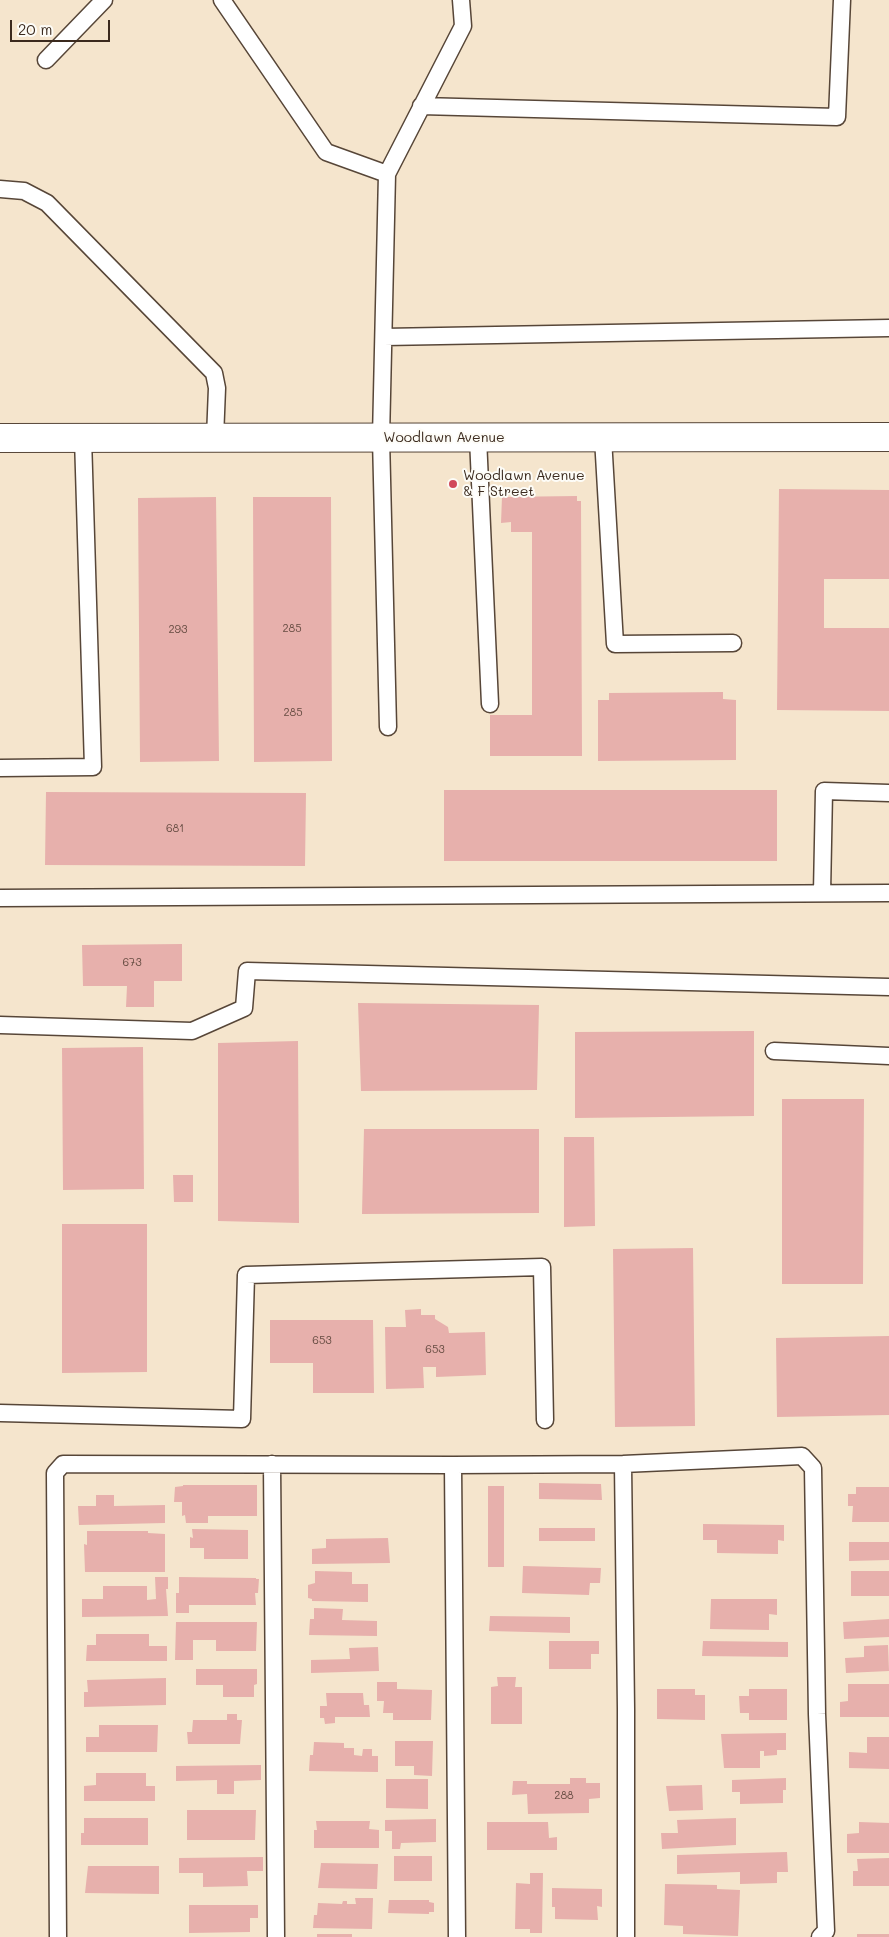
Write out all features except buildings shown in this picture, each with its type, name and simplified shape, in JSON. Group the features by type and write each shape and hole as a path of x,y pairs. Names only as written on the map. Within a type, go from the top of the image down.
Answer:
{"street":[{"name":"Woodlawn Avenue","path":"0,438 889,437"}],"lane":[{"path":"46,60 104,0"},
{"path":"222,0 326,152 387,174"},
{"path":"388,727 381,438 387,174 463,26 461,0"},
{"path":"422,106 837,117 842,0"},
{"path":"0,189 24,191 47,203 214,373 217,388 215,438"},
{"path":"384,336 889,328"},
{"path":"0,768 93,767 83,438"},
{"path":"478,438 490,704"},
{"path":"603,438 615,644 733,643"},
{"path":"822,894 824,791 889,792"},
{"path":"0,898 889,894"},
{"path":"0,1025 192,1031 244,1008 247,971 889,987"},
{"path":"774,1051 889,1056"},
{"path":"0,1413 242,1419 246,1275 542,1267 545,1420"},
{"path":"58,1937 55,1472 63,1464 623,1464 802,1456 813,1468 817,1714 826,1931 820,1937"},
{"path":"272,1464 276,1937"},
{"path":"623,1464 626,1937"},
{"path":"453,1465 457,1937"}],"place":[{"name":"Woodlawn Avenue & F Street","path":"453,484"}]}
